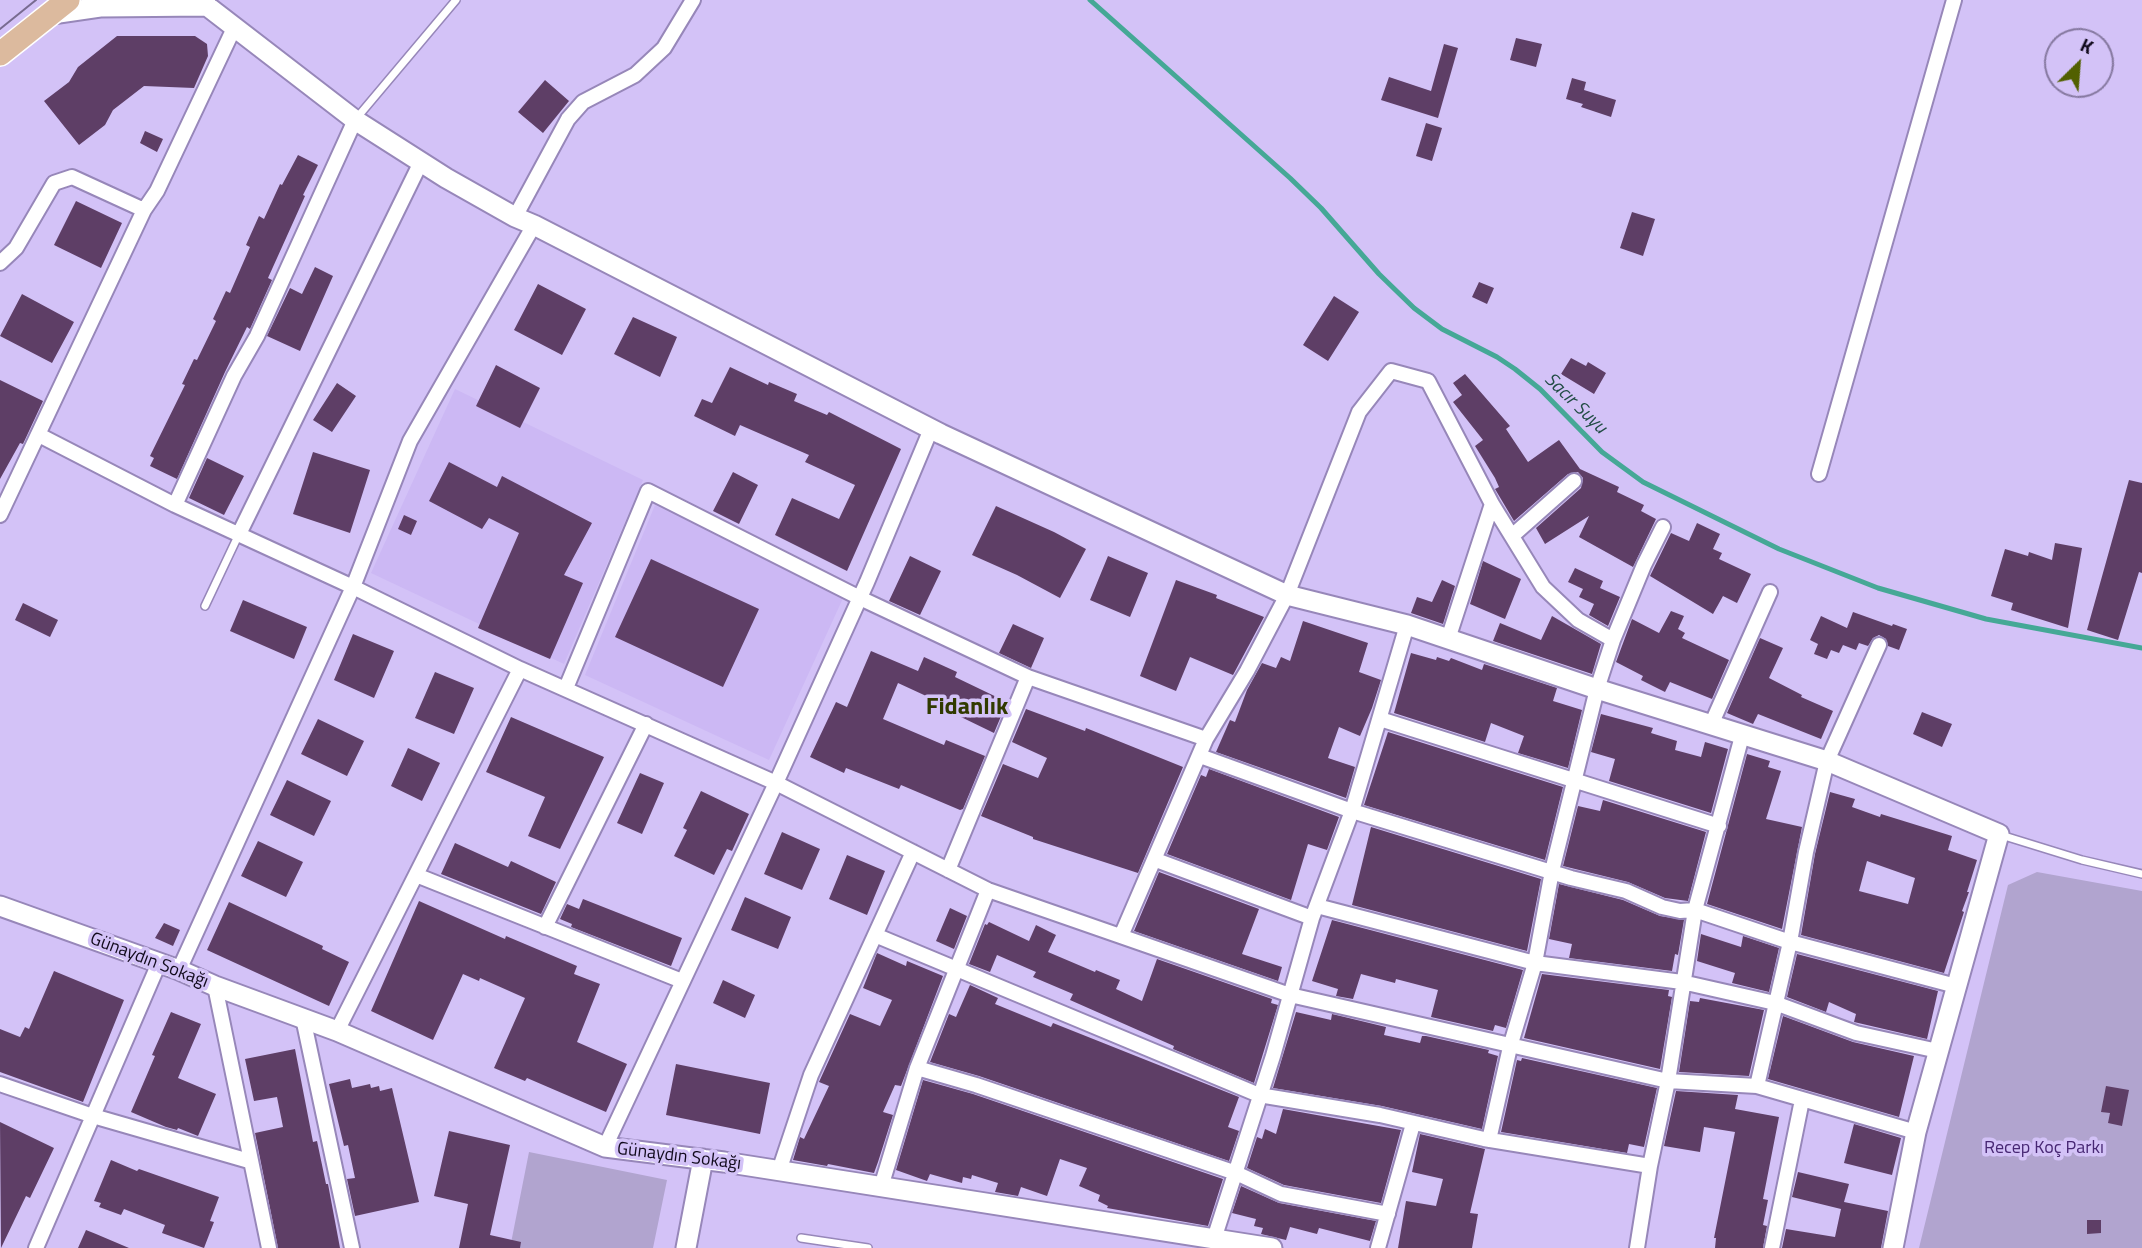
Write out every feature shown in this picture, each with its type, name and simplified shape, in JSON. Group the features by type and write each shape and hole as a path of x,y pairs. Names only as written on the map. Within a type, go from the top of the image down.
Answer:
{"main road":[{"path":"0,54 60,7"}],"street":[{"path":"515,218 568,119 583,102 635,75 664,48 693,0"},
{"path":"1819,474 1954,0"},
{"path":"60,7 206,3 355,120 515,218 534,225 931,429 1287,595 1406,625 1742,736 1827,761 1999,834 1916,1132 1892,1248"},
{"path":"0,515 144,210 157,191 235,26"},
{"path":"175,505 234,376 257,336 355,120"},
{"path":"239,534 421,162"},
{"path":"0,263 16,248 54,183 72,177 144,210"},
{"path":"179,970 352,587 410,441 534,225"},
{"path":"1121,936 1206,739 1247,671 1287,595 1359,412 1391,371 1428,381 1492,504 1543,587 1578,620 1613,640"},
{"path":"605,1147 860,598 931,429"},
{"path":"39,435 175,505 520,669 776,783 988,890 1290,995 1668,1081 1757,1086 1916,1132"},
{"path":"1512,536 1574,481"},
{"path":"566,688 648,491 860,598 1028,677 1206,739"},
{"path":"1448,639 1492,504"},
{"path":"1489,1140 1510,1047 1535,963 1552,871 1597,689 1643,565 1663,527"},
{"path":"1711,725 1770,592"},
{"path":"1214,1239 1314,912 1352,811 1406,625"},
{"path":"1757,1086 1827,761 1879,645"},
{"path":"337,1031 520,669"},
{"path":"948,870 1028,677"},
{"path":"1380,719 1719,826"},
{"path":"545,927 646,724"},
{"path":"1637,1248 1650,1166 1668,1081 1695,910 1742,736"},
{"path":"1200,756 1352,811 1626,891 1662,907 1695,910 1790,942 1956,986"},
{"path":"779,1171 810,1075 913,852"},
{"path":"1156,860 1314,912 1535,963 1682,982 1775,1003 1856,1033 1938,1051"},
{"path":"416,875 682,981"},
{"path":"881,1186 917,1068 988,890"},
{"name":"Günaydın Sokağı","path":"0,906 179,970 337,1031 605,1147 703,1159 1272,1248"},
{"path":"875,935 1259,1095 1380,1115 1489,1140 1650,1166"},
{"path":"36,1248 159,963"},
{"path":"215,986 269,1248"},
{"path":"303,1018 352,1248"},
{"path":"917,1068 976,1085 1236,1173 1281,1194 1388,1214"},
{"path":"0,1084 93,1116 250,1161"},
{"path":"1772,1248 1802,1101"},
{"path":"1378,1248 1413,1124"},
{"path":"686,1248 703,1159"}],"lane":[{"path":"355,120 456,0"},
{"path":"205,606 239,534"},
{"path":"1999,834 2082,860 2142,874"},
{"path":"801,1238 868,1248"}],"shaded area":[{"path":"455,389 643,480 564,664 371,573"},
{"path":"655,505 844,596 769,760 585,675"}],"green space":[{"name":"Recep Koç Parkı","path":"2037,872 2142,891 2142,1248 1919,1248 2008,885"},
{"path":"529,1152 667,1180 653,1248 510,1248"}],"building":[{"path":"117,36 195,36 207,44 208,56 194,88 144,86 113,110 105,125 79,145 44,101 69,82 78,67"},
{"path":"1516,38 1542,44 1536,67 1510,60"},
{"path":"1444,44 1458,48 1438,118 1381,100 1389,77 1431,91"},
{"path":"1572,78 1586,82 1584,90 1616,100 1611,117 1566,99"},
{"path":"545,80 569,101 543,133 518,112"},
{"path":"1426,123 1442,128 1432,161 1416,156"},
{"path":"145,131 163,139 157,152 140,143"},
{"path":"298,155 318,165 268,278 272,280 250,329 247,327 225,372 177,479 150,466 154,458 150,456 185,385 182,384 194,359 197,360 216,321 213,319 226,291 230,293 250,247 246,245 259,216 264,219 280,184 282,185"},
{"path":"76,201 122,223 101,268 54,245"},
{"path":"1632,212 1655,219 1643,256 1620,248"},
{"path":"315,267 333,276 300,351 267,336 290,288 302,294"},
{"path":"1479,282 1494,288 1487,304 1472,297"},
{"path":"538,284 586,309 562,355 514,330"},
{"path":"22,294 74,322 52,363 0,336"},
{"path":"1334,296 1359,312 1328,361 1303,345"},
{"path":"633,317 677,337 660,377 614,354"},
{"path":"1571,358 1586,366 1588,362 1606,373 1594,394 1561,374"},
{"path":"496,365 540,388 520,428 476,406"},
{"path":"730,367 768,385 769,382 797,394 794,401 827,415 829,412 901,449 847,571 775,535 792,498 839,519 855,485 805,462 809,455 740,425 735,436 694,416 702,399 712,403"},
{"path":"1465,374 1510,426 1506,429 1528,462 1559,440 1580,469 1619,487 1617,492 1644,505 1641,511 1656,519 1633,567 1579,537 1589,516 1545,544 1536,528 1581,488 1583,478 1578,472 1568,474 1514,521 1495,489 1499,487 1495,478 1475,446 1483,440 1453,402 1462,395 1453,383"},
{"path":"0,380 43,401 23,444 20,443 0,479"},
{"path":"337,383 356,396 332,432 313,420"},
{"path":"313,452 370,470 350,533 293,514"},
{"path":"207,458 244,476 224,515 189,498"},
{"path":"449,462 497,487 502,476 592,523 564,575 583,583 550,659 478,628 519,533 489,518 482,529 429,501"},
{"path":"733,472 758,485 739,524 713,511"},
{"path":"2129,480 2142,483 2142,573 2139,572 2118,640 2087,630"},
{"path":"996,506 1086,549 1060,598 972,555"},
{"path":"404,515 417,521 411,535 398,529"},
{"path":"1697,523 1720,534 1713,549 1722,553 1719,559 1751,574 1737,603 1723,596 1713,614 1650,576 1671,533 1689,541"},
{"path":"2055,543 2082,548 2068,628 2011,610 2013,603 1991,596 2005,549 2028,556 2029,552 2052,560"},
{"path":"910,556 941,571 920,615 889,601"},
{"path":"1108,556 1148,573 1130,617 1090,600"},
{"path":"651,559 759,609 723,687 615,637"},
{"path":"1483,561 1521,579 1505,619 1470,604"},
{"path":"1575,568 1603,581 1600,588 1620,597 1608,626 1589,615 1594,604 1579,597 1583,589 1568,582"},
{"path":"1176,580 1264,617 1233,675 1190,657 1176,691 1140,676"},
{"path":"1442,580 1455,586 1443,624 1411,613 1417,597 1432,602"},
{"path":"243,600 307,627 294,659 230,631"},
{"path":"23,603 58,620 50,637 15,620"},
{"path":"1671,611 1684,616 1678,629 1685,633 1682,638 1729,660 1712,699 1670,682 1665,692 1641,680 1643,676 1616,662 1632,619 1659,633"},
{"path":"1853,612 1907,629 1899,650 1888,646 1886,639 1879,635 1873,638 1868,646 1859,643 1856,650 1843,645 1839,653 1831,650 1827,659 1814,654 1818,644 1810,640 1821,616 1847,628"},
{"path":"1552,616 1601,644 1592,674 1493,641 1500,623 1541,640"},
{"path":"1303,621 1368,643 1359,672 1381,680 1360,736 1339,727 1328,758 1355,767 1346,798 1216,752 1230,720 1235,722 1247,690 1262,663 1276,668 1281,657 1290,661"},
{"path":"1013,624 1044,638 1031,668 999,653"},
{"path":"353,634 394,651 374,698 334,680"},
{"path":"1760,638 1783,648 1769,678 1802,695 1801,697 1833,711 1821,739 1758,714 1753,724 1727,713"},
{"path":"871,651 918,671 924,657 957,672 955,677 1007,702 994,733 961,717 963,713 898,683 883,719 944,745 946,740 985,756 963,809 901,785 899,789 846,768 844,773 810,757 836,702 847,707"},
{"path":"1411,653 1436,660 1437,657 1449,661 1451,658 1482,670 1484,664 1557,688 1553,701 1582,710 1568,768 1518,753 1524,736 1491,723 1485,742 1394,713"},
{"path":"435,672 474,688 454,734 415,718"},
{"path":"1026,709 1085,731 1086,728 1183,767 1138,873 1033,839 981,816 1003,764 1038,778 1047,758 1012,742"},
{"path":"1922,712 1952,724 1942,747 1913,734"},
{"path":"1601,714 1653,728 1651,733 1677,741 1675,750 1701,757 1705,742 1728,749 1711,813 1609,781 1615,759 1591,752"},
{"path":"511,717 604,757 560,849 528,836 545,797 486,772"},
{"path":"318,719 364,741 347,776 301,754"},
{"path":"1388,732 1563,787 1545,860 1364,805"},
{"path":"408,748 440,763 422,801 391,786"},
{"path":"1747,754 1770,761 1768,767 1781,771 1766,819 1802,827 1782,929 1707,904"},
{"path":"1209,769 1339,817 1327,850 1308,844 1291,900 1167,854 1201,775 1206,777"},
{"path":"640,773 664,783 642,834 617,823"},
{"path":"287,780 331,801 314,836 270,815"},
{"path":"701,791 749,814 732,851 727,849 714,875 674,856 687,830 683,828"},
{"path":"1830,792 1855,799 1852,807 1952,836 1948,850 1977,860 1944,973 1801,935 1815,854","holes":["1867,861 1915,878 1908,904 1859,891"]},
{"path":"1603,800 1706,832 1688,901 1665,898 1628,882 1563,866 1578,806 1600,811"},
{"path":"1371,827 1541,879 1527,951 1352,905"},
{"path":"782,832 820,849 802,890 764,874"},
{"path":"258,841 303,862 286,897 241,876"},
{"path":"455,843 508,867 511,861 556,882 541,914 441,874"},
{"path":"847,855 885,871 867,915 829,899"},
{"path":"1159,872 1259,909 1242,954 1282,967 1278,981 1134,931"},
{"path":"1559,884 1623,900 1660,916 1684,920 1678,955 1675,954 1672,971 1569,958 1572,944 1549,939"},
{"path":"745,897 791,917 778,949 731,930"},
{"path":"583,899 682,938 671,966 571,927 572,924 560,919 567,904 579,909"},
{"path":"419,901 505,939 506,936 577,966 574,974 600,984 577,1042 627,1064 606,1112 527,1078 525,1081 494,1068 525,998 480,978 479,981 463,974 433,1040 371,1011"},
{"path":"229,902 323,946 322,949 349,962 329,1006 207,950"},
{"path":"950,908 967,916 954,949 936,941"},
{"path":"1332,920 1523,970 1506,1028 1495,1025 1493,1031 1431,1017 1438,990 1396,979 1395,983 1361,974 1353,999 1336,996 1338,989 1312,981"},
{"path":"989,922 1029,941 1036,925 1056,935 1048,952 1120,980 1116,989 1142,1001 1157,959 1272,999 1271,1003 1278,1005 1254,1083 1173,1049 1174,1046 1070,1000 1073,994 1033,977 1036,972 997,955 990,972 969,964 985,924"},
{"path":"164,923 180,930 173,946 155,938"},
{"path":"1701,934 1741,947 1743,936 1779,948 1769,992 1732,983 1735,973 1697,961"},
{"path":"877,953 906,966 907,961 943,976 901,1086 895,1085 883,1112 893,1115 874,1173 793,1160 800,1137 804,1139 829,1086 819,1082 850,1014 880,1026 892,1000 863,988"},
{"path":"1797,954 1938,991 1927,1039 1854,1022 1856,1014 1829,1002 1826,1012 1787,997"},
{"path":"54,971 124,1000 83,1102 0,1072 0,1029 20,1037 25,1027 29,1029"},
{"path":"1542,974 1669,990 1668,996 1672,997 1660,1069 1524,1038"},
{"path":"723,980 755,995 745,1018 713,1003"},
{"path":"970,985 998,998 995,1004 1051,1027 1053,1023 1239,1097 1228,1127 1239,1131 1229,1161 979,1076 930,1062 949,1014 956,1017"},
{"path":"1700,998 1764,1010 1749,1076 1679,1072 1690,1001 1699,1002"},
{"path":"171,1012 201,1024 178,1078 216,1094 198,1136 178,1128 166,1127 131,1112"},
{"path":"1296,1012 1331,1020 1332,1014 1386,1027 1384,1035 1420,1043 1422,1036 1426,1036 1489,1050 1488,1053 1498,1056 1482,1129 1382,1106 1273,1088"},
{"path":"1783,1016 1853,1042 1914,1056 1899,1117 1768,1079"},
{"path":"295,1049 313,1142 317,1141 328,1184 340,1248 278,1248 255,1133 283,1127 277,1097 254,1101 245,1059"},
{"path":"1522,1058 1657,1088 1644,1147 1629,1144 1627,1153 1501,1132 1517,1060 1521,1061"},
{"path":"676,1064 770,1083 760,1134 666,1115"},
{"path":"350,1079 352,1088 370,1084 371,1088 379,1086 380,1091 392,1088 419,1202 355,1216 347,1179 355,1178 329,1084"},
{"path":"923,1080 973,1094 1223,1179 1208,1226 1107,1208 1108,1206 1098,1201 1100,1195 1079,1186 1087,1168 1060,1159 1047,1196 1021,1187 1018,1196 995,1192 998,1183 972,1175 971,1179 963,1177 962,1183 930,1174 927,1181 896,1170"},
{"path":"2106,1086 2129,1090 2122,1126 2108,1123 2110,1113 2101,1112"},
{"path":"1676,1091 1738,1095 1735,1109 1779,1117 1763,1199 1768,1200 1763,1225 1767,1226 1763,1248 1715,1248 1714,1238 1735,1132 1704,1127 1700,1152 1664,1146"},
{"path":"1283,1109 1401,1130 1381,1203 1284,1185 1247,1168 1257,1137 1262,1139 1265,1129 1276,1134"},
{"path":"0,1122 54,1148 30,1198 26,1196 1,1248"},
{"path":"1854,1124 1901,1138 1892,1175 1844,1163"},
{"path":"449,1131 510,1145 490,1235 521,1242 520,1248 459,1248 468,1204 434,1196"},
{"path":"1420,1134 1485,1149 1470,1213 1478,1214 1472,1248 1398,1248 1406,1201 1436,1206 1443,1179 1412,1172"},
{"path":"111,1160 219,1197 210,1221 214,1222 204,1248 162,1233 165,1225 124,1209 121,1215 99,1207 101,1203 94,1201"},
{"path":"1798,1172 1849,1184 1844,1202 1888,1211 1881,1248 1782,1248 1786,1229 1835,1237 1841,1209 1792,1197"},
{"path":"1241,1186 1279,1203 1376,1221 1370,1241 1319,1228 1317,1234 1290,1227 1286,1240 1261,1234 1263,1228 1254,1226 1256,1219 1232,1213"},
{"path":"2087,1220 2101,1220 2101,1233 2087,1234"},
{"path":"86,1230 96,1234 129,1248 78,1248"}],"waterway":[{"name":"Sacır Suyu","path":"1090,0 1290,178 1414,308 1442,329 1515,369 1540,389 1602,452 1643,482 1779,549 1878,588 1986,619 2142,648"}],"tram line":[{"path":"0,29 36,0"}],"district":[{"name":"Fidanlık","path":"967,708"}]}
